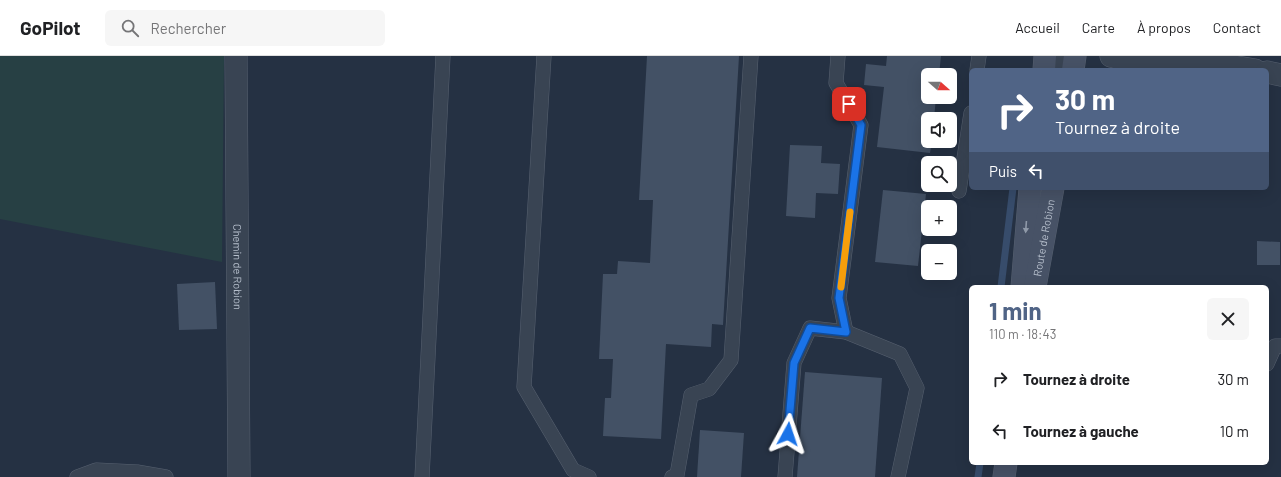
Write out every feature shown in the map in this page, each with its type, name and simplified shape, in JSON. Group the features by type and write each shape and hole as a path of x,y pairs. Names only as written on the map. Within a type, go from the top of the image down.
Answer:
{"main road":[{"path":"1044,68 1045,56"},
{"path":"1073,68 1075,56"},
{"name":"Route de Robion","path":"1022,285 1030,190"},
{"name":"Route de Robion","path":"1035,285 1053,190"},
{"path":"1004,477 1006,465"}],"street":[{"name":"Chemin de Robion","path":"236,56 239,477"},
{"path":"1111,56 1119,58 1243,68"},
{"path":"1269,72 1281,74"}],"lane":[{"path":"422,477 443,56"},
{"path":"544,56 524,387 573,470 590,477"},
{"path":"672,477 677,475 691,395 709,388 731,360 752,56"},
{"path":"838,56 836,83 861,125 839,298 846,332"},
{"path":"977,68 979,56"},
{"path":"1059,68 1060,56"},
{"path":"960,191 969,127"},
{"path":"785,477 794,363 810,328 846,332 900,354 917,388 898,477"},
{"path":"1269,360 1275,346 1281,346"},
{"path":"77,477 96,470 137,472 166,477"}],"green space":[{"path":"0,56 224,56 222,262 0,219"}],"building":[{"path":"647,56 739,56 723,325 712,324 711,347 666,344 661,439 603,436 605,398 611,398 613,359 599,359 603,274 617,274 618,261 650,263 653,200 639,200"},
{"path":"887,56 941,56 940,68 921,68 921,104 935,104 935,112 921,112 921,148 931,148 930,153 877,147 884,87 864,85 866,64 886,66"},
{"path":"790,145 822,146 821,163 840,164 838,194 816,193 815,218 786,216"},
{"path":"883,190 926,194 925,200 921,200 921,236 918,266 875,262"},
{"path":"1257,241 1280,242 1280,265 1257,265"},
{"path":"215,282 217,329 179,330 177,284"},
{"path":"805,372 882,378 875,477 797,477"},
{"path":"700,430 744,433 741,477 697,477"}],"waterway":[{"path":"1001,285 1013,190"},
{"path":"978,477 980,465"}],"slow traffic":[{"path":"841,287 850,212"}],"route":[{"path":"788,434 794,363 810,328 846,332 839,298 861,125 849,104"}]}
